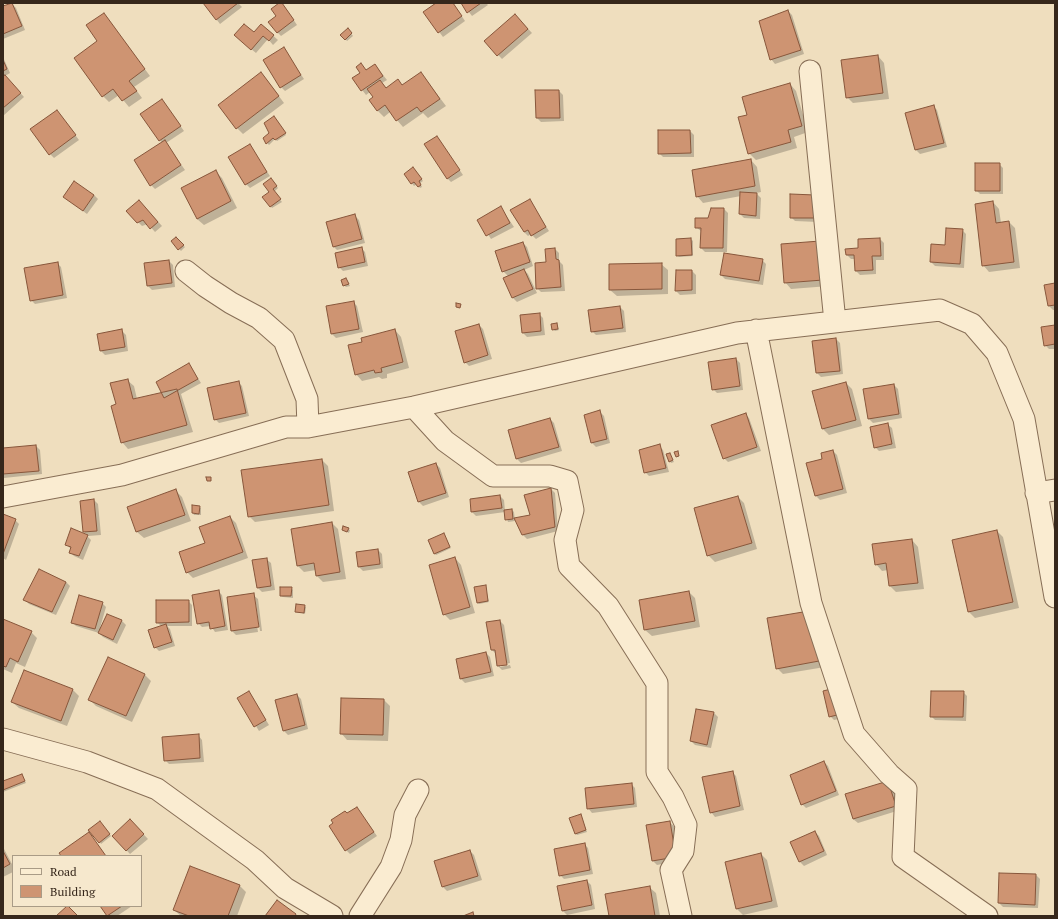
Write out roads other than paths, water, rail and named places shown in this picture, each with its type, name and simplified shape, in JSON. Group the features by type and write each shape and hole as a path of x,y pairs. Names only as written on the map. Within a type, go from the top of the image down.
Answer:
{"street":[{"path":"810,71 834,322"},
{"path":"186,270 205,286 259,318 284,340 307,399 308,427"},
{"path":"3,497 122,475 286,427 308,427 414,407 729,334 940,310 972,324 997,353 1024,419 1046,492 1055,597"},
{"path":"756,330 811,603 854,734 889,774 906,789 903,857 987,916"},
{"path":"414,407 444,441 493,476 550,476 567,481 573,510 565,540 569,566 608,606 657,683 657,772 673,797 686,825 683,851 671,870 681,916"},
{"path":"3,739 87,762 158,789 255,860 285,888 332,916"},
{"path":"360,916 391,866 401,840 405,815 418,790"}]}
